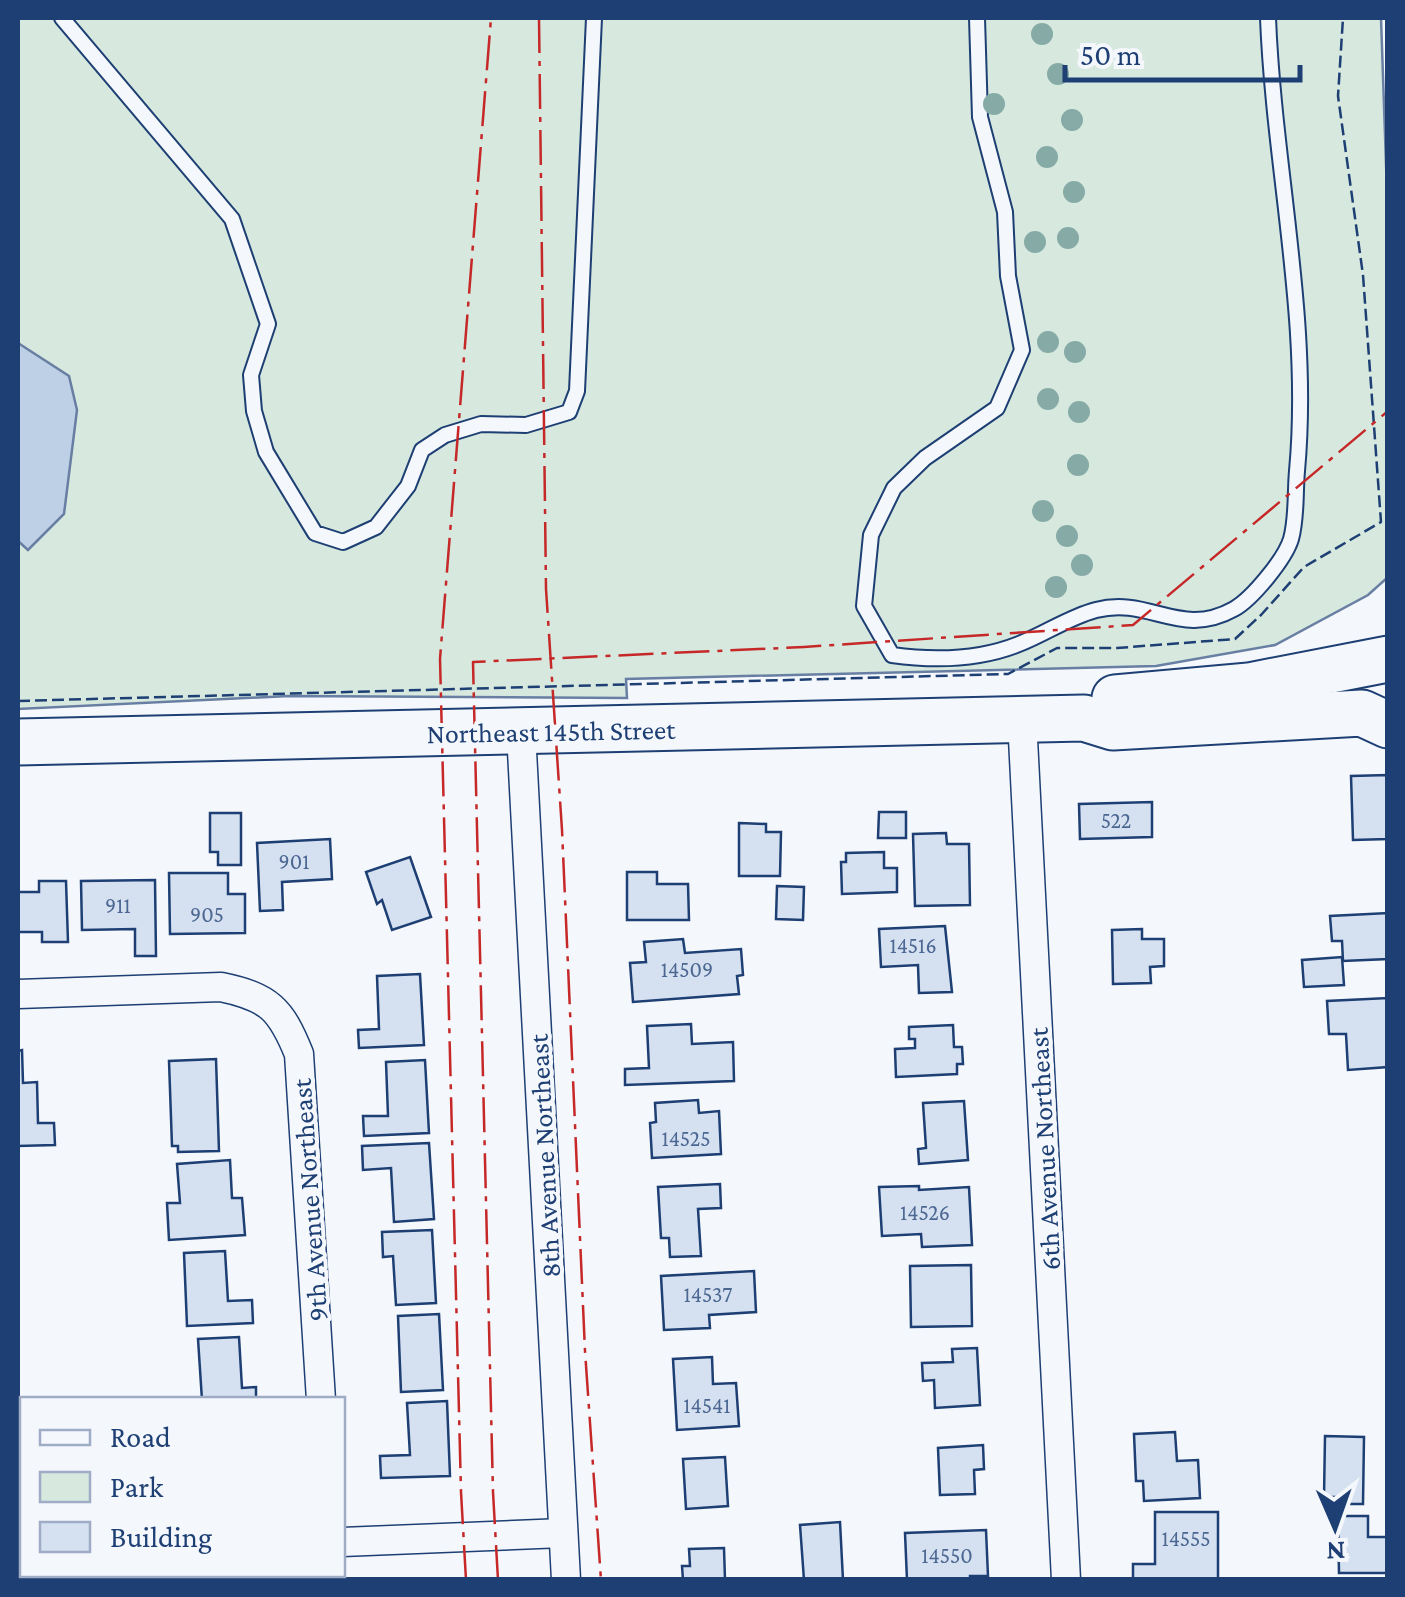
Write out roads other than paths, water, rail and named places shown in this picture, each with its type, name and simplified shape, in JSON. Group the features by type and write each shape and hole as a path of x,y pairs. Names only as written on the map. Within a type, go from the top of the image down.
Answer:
{"main road":[{"name":"Northeast 145th Street","path":"1084,718 1113,698 1249,686 1388,659"},
{"name":"Northeast 145th Street","path":"18,742 1084,718 1112,727 1362,713 1388,726"}],"street":[{"name":"6th Avenue Northeast","path":"1022,720 1066,1580"},
{"name":"8th Avenue Northeast","path":"521,732 566,1580"},
{"name":"9th Avenue Northeast","path":"18,994 221,987 249,993 274,1006 299,1054 322,1397"},
{"path":"345,1542 564,1533"}],"lane":[{"path":"62,18 232,219 268,324 251,376 254,411 266,452 315,533 343,542 376,527 408,486 422,450 445,435 482,424 526,425 569,412 577,390 594,18"},
{"path":"977,18 980,118 1005,212 1008,276 1022,350 997,408 925,458 894,488 872,535 864,606 892,655 978,656 1018,644 1098,610 1135,606 1173,620 1208,621 1239,607 1263,582 1291,541 1301,425 1301,339 1268,18"}],"water":[{"path":"18,343 69,376 77,410 64,514 28,550 18,541"}]}
